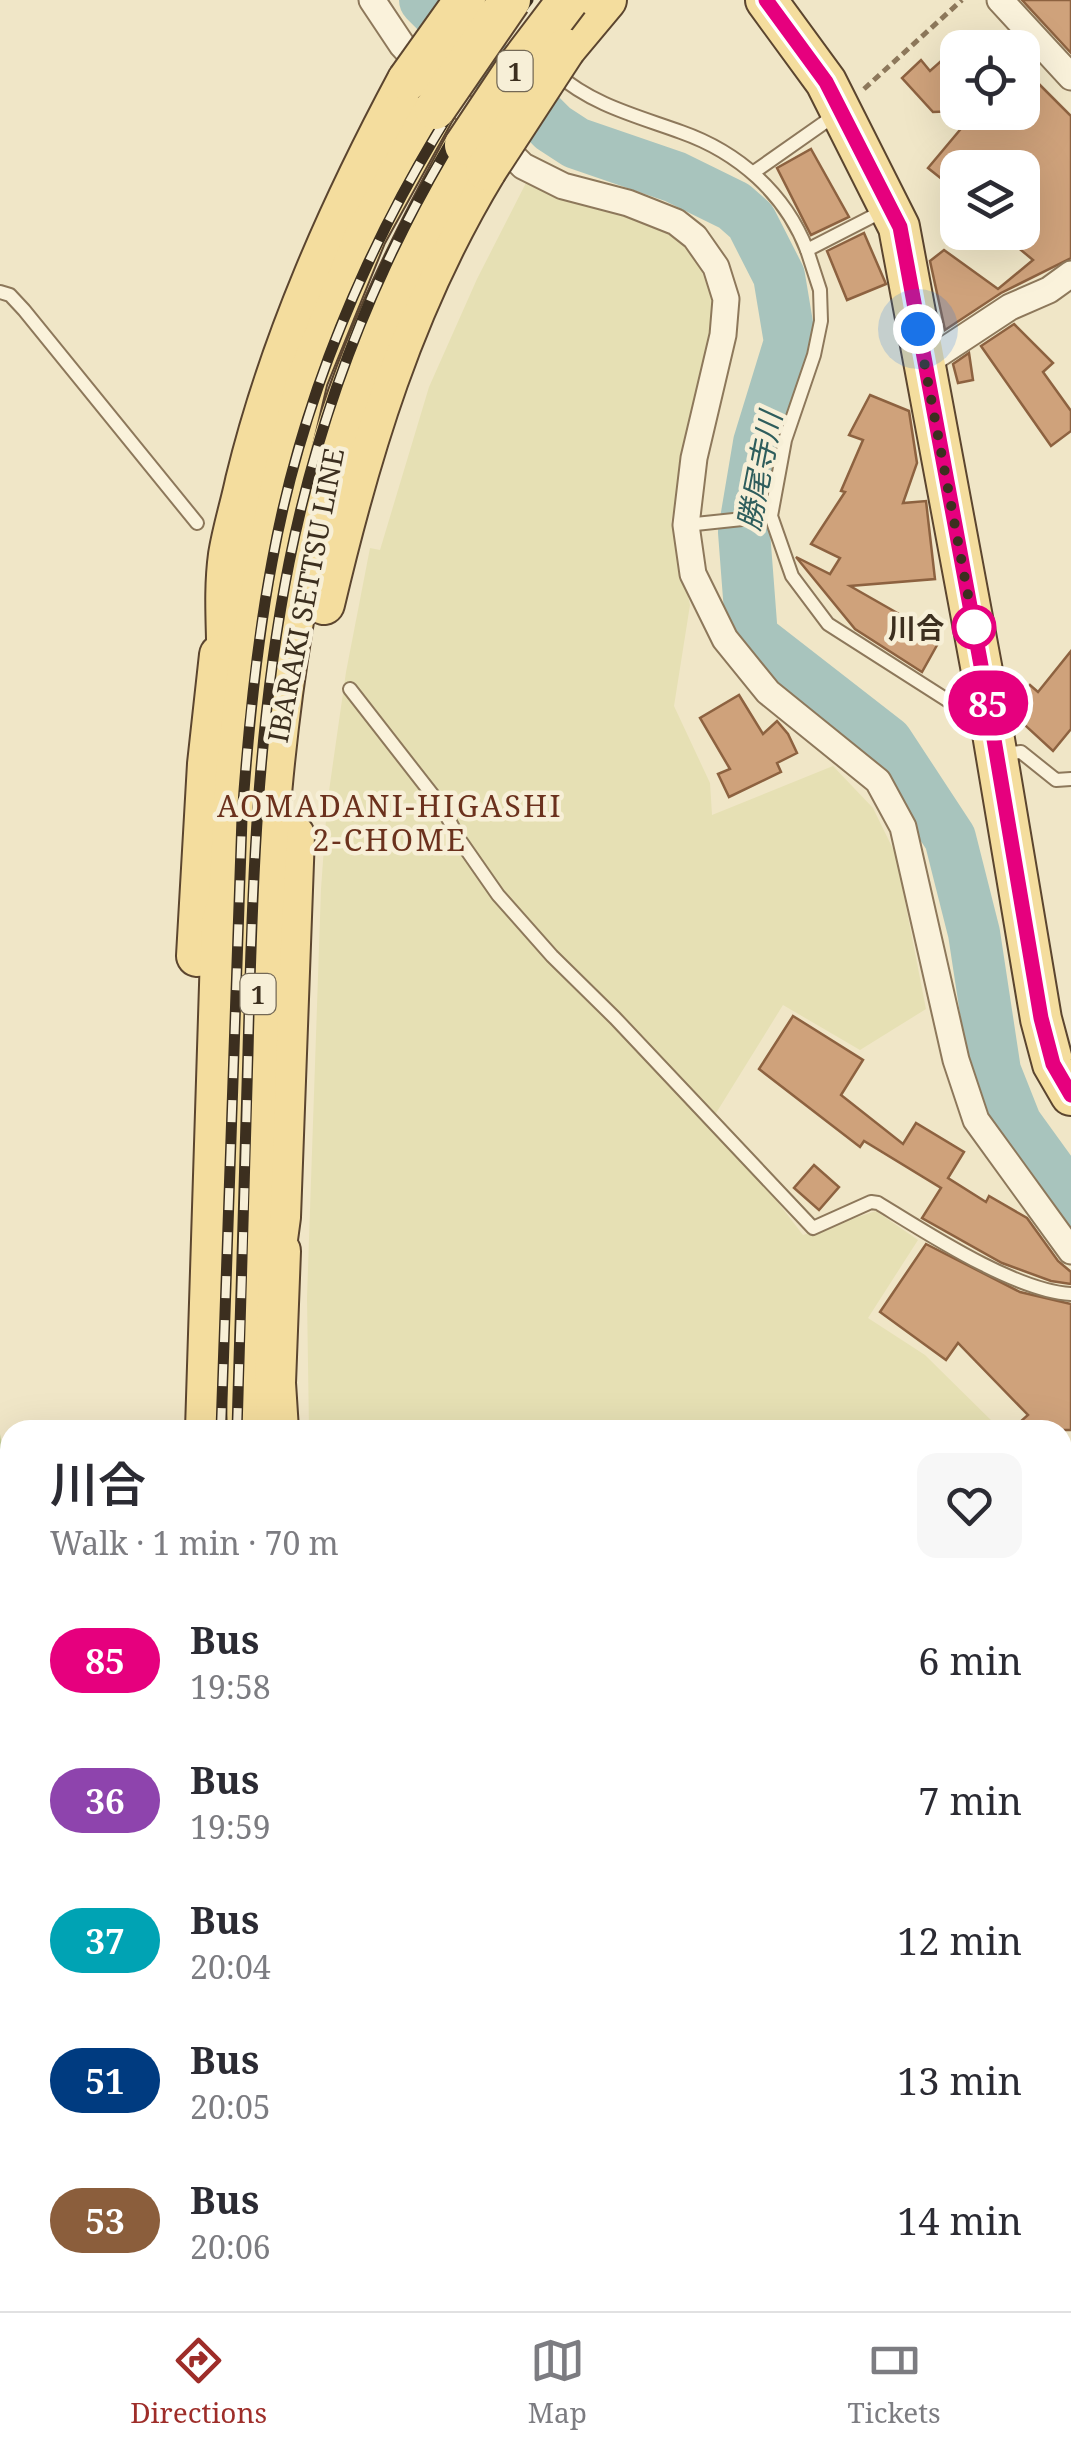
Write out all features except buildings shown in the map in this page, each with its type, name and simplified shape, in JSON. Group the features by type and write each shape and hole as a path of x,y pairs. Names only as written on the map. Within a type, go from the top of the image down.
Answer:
{"main road":[{"path":"183,1420 200,898 211,737 230,554 271,391 320,262 421,94 465,0"},
{"name":"IBARAKI SETTSU LINE","path":"252,1420 260,910 277,725 323,480 348,398 404,262 476,158 515,70 568,0"},
{"path":"476,158 606,0"},
{"path":"766,0 826,82 900,227 1041,1018 1053,1064 1071,1095"},
{"name":"IBARAKI SETTSU LINE","path":"206,1420 222,922 229,900 236,774 253,636 278,501 307,379 421,94 513,20"},
{"name":"1","path":"277,1420 275,1383 290,898 306,702 321,618 356,474 389,371 476,158"},
{"path":"222,922 216,897 229,647 225,625"},
{"name":"1","path":"253,1420 280,1217"}],"street":[{"path":"372,0 431,77 523,166 563,186 628,203 676,222 710,256 724,288 723,335 694,458 686,524 692,574 725,638 768,692 878,781 903,827 956,1060 976,1120 1071,1251"},
{"path":"1000,0 1071,77"},
{"path":"924,363 1010,307 1048,290 1071,274"}],"lane":[{"path":"492,0 574,89 627,114 697,138 754,172 786,210 807,250 820,290 821,321 814,355 785,440 771,516 792,576 828,624 958,707 987,698"},
{"path":"754,172 841,111"},
{"path":"807,250 891,207"},
{"path":"0,292 10,295 24,310 197,523"},
{"path":"686,524 771,516"},
{"path":"350,689 442,806 459,839 498,895 813,1228 872,1202 878,1203 992,1268 1036,1286 1071,1294"},
{"path":"996,754 1022,752 1056,780 1071,779"}],"path":[{"path":"841,111 962,0"}],"shaded area":[{"path":"529,177 674,236 697,258 715,308 671,522 690,605 674,706 710,783 712,815 833,766 873,808 896,855 926,1009 860,1050 783,1005 713,1118 803,1235 876,1211 918,1240 868,1318 925,1355 991,1420 309,1420 307,1298 321,889 327,805 346,672 370,548 380,550 429,387 477,279"}],"waterway":[{"name":"勝尾寺川","path":"425,0 553,128 576,143 675,177 734,206 751,221 779,276 790,342 759,443 744,532 752,637 887,742 950,838 974,933 995,1071 1016,1124 1071,1200"}],"railway":[{"path":"221,1420 242,818 261,626 288,486 336,338 367,266 440,128 528,0"},
{"path":"237,1420 254,868 263,745 289,563 329,411 386,266 460,128 550,0"}],"bus line":[{"name":"85","path":"766,0 826,82 900,227 1041,1018 1053,1064 1071,1095"}],"place":[{"name":"川合","path":"974,627"}],"district":[{"name":"AOMADANI-HIGASHI 2-CHOME","path":"390,822"}],"route":[{"path":"918,329 974,627"}]}
